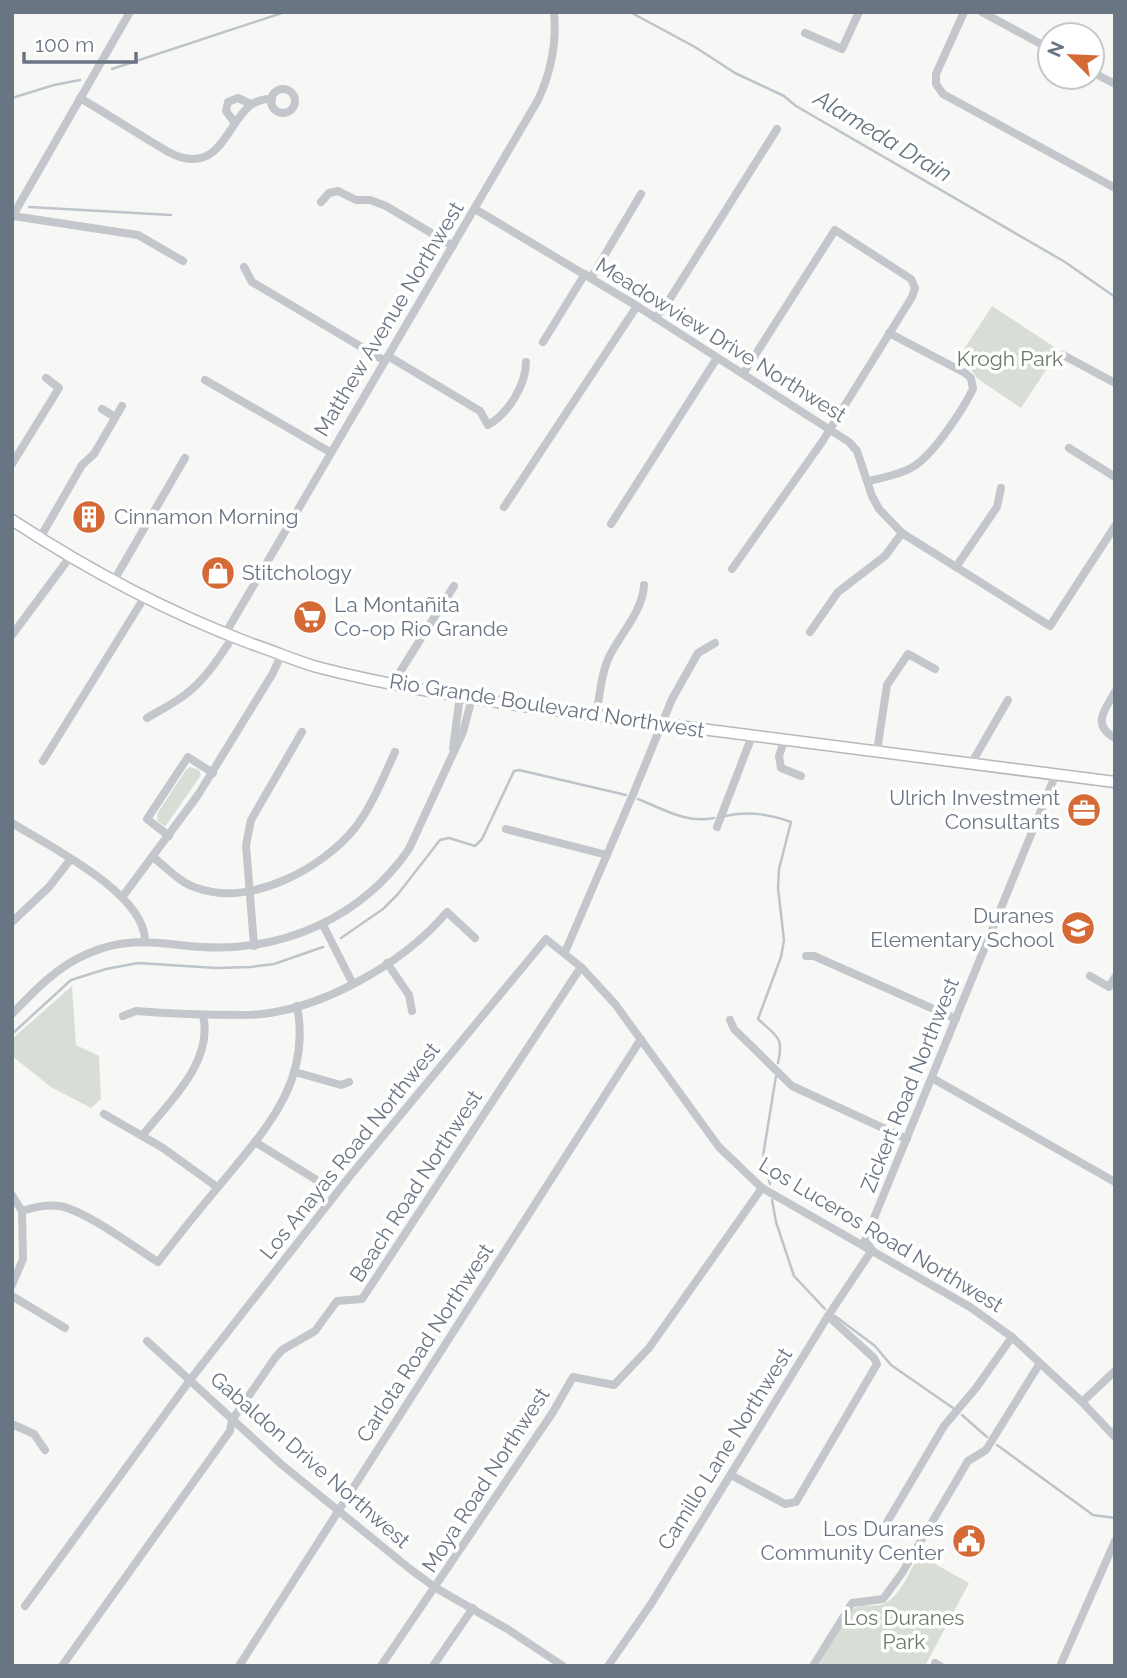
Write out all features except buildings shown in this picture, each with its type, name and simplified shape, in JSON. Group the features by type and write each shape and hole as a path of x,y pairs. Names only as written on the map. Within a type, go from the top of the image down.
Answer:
{"main road":[{"name":"Rio Grande Boulevard Northwest","path":"12,520 70,557 144,598 229,635 318,667 466,697 784,741 1115,782"}],"street":[{"path":"131,12 13,217 138,236 183,261"},
{"name":"Matthew Avenue Northwest","path":"147,718 185,695 217,661 330,452 523,129 545,85 554,50 554,12"},
{"path":"805,33 842,50 859,12"},
{"path":"964,12 936,74 936,84 943,94 1115,188"},
{"path":"982,12 1036,41"},
{"path":"80,98 159,146 185,158 200,158 218,150 251,104 262,98 272,99"},
{"path":"235,123 226,111 228,102 238,98 251,104"},
{"path":"655,318 666,305 777,129"},
{"path":"321,202 329,193 338,191 356,200 370,200 386,206 453,246"},
{"path":"543,342 641,194"},
{"name":"Meadowview Drive Northwest","path":"475,209 637,306 849,442 857,451 879,509 902,533 1050,626 1115,526"},
{"path":"732,569 830,429 912,297 915,288 911,279 835,230 743,374"},
{"path":"244,267 252,282 480,411 488,425 501,418 526,377 526,362"},
{"path":"504,507 637,306"},
{"path":"868,481 905,472 924,460 973,389 971,378 965,373 889,333"},
{"path":"1063,355 1115,383"},
{"path":"611,524 718,358"},
{"path":"12,464 58,388 46,378"},
{"path":"205,380 330,452"},
{"path":"40,538 82,465 94,454 122,406"},
{"path":"102,409 115,417"},
{"path":"1069,448 1115,477"},
{"path":"113,582 185,458"},
{"path":"956,567 997,507 1001,488"},
{"path":"810,632 838,592 885,556 902,533"},
{"path":"12,635 70,557"},
{"path":"596,715 607,663 644,598 644,585"},
{"path":"393,683 454,586"},
{"path":"43,761 144,598"},
{"path":"565,952 661,724 691,662 698,653 715,643"},
{"path":"877,751 887,685 900,665 908,654 935,669"},
{"path":"123,896 213,773 281,655"},
{"path":"1115,692 1102,715 1102,726 1115,738"},
{"path":"12,1014 46,980 72,962 86,954 114,945 145,940 212,948 254,946 323,925 357,904 402,859 425,817 463,732 466,697"},
{"path":"971,764 1008,700"},
{"path":"254,946 246,845 251,820 302,732"},
{"path":"717,827 752,736"},
{"path":"784,741 779,755 780,768 801,776"},
{"path":"153,857 180,879 197,888 223,892 249,891 278,883 328,856 355,827 374,797 395,752"},
{"path":"169,836 147,819 188,757 213,773"},
{"name":"Zickert Road Northwest","path":"872,1250 865,1240 1055,776"},
{"path":"12,823 123,896 140,919 145,930 145,940"},
{"path":"506,829 607,855"},
{"path":"12,922 49,887 70,860"},
{"path":"123,1016 136,1011 243,1015 297,1006 353,984 387,963 407,950 447,912 475,938"},
{"path":"323,925 353,984"},
{"name":"Los Anayas Road Northwest","path":"25,1606 190,1380 350,1177 543,940 550,940 565,952"},
{"name":"Los Luceros Road Northwest","path":"565,952 615,1004 719,1147 762,1188 970,1307 1012,1337 1082,1402 1115,1437"},
{"path":"806,956 814,956 956,1019"},
{"path":"387,963 409,995 412,1011"},
{"name":"Beach Road Northwest","path":"62,1666 230,1432 232,1420 282,1350 315,1331 337,1301 362,1299 582,967"},
{"path":"1090,976 1109,987 1115,977"},
{"path":"22,1211 37,1206 59,1206 76,1211 158,1262 284,1102 295,1072 300,1037 297,1006"},
{"path":"142,1136 191,1074 201,1053 205,1032 203,1015"},
{"path":"730,1020 734,1029 792,1086 907,1139"},
{"name":"Carlota Road Northwest","path":"239,1666 641,1039"},
{"path":"295,1072 341,1085 349,1082"},
{"path":"932,1078 1115,1182"},
{"path":"104,1114 218,1187"},
{"path":"255,1142 315,1179"},
{"name":"Moya Road Northwest","path":"382,1666 553,1412 573,1377 614,1385 633,1366 649,1348 762,1188"},
{"path":"12,1195 22,1211 23,1259 12,1286"},
{"name":"Camillo Lane Northwest","path":"608,1666 639,1624 828,1316 872,1250"},
{"path":"12,1296 65,1328"},
{"path":"732,1475 785,1504 796,1503 845,1422 877,1364 874,1358 828,1316"},
{"path":"886,1524 944,1426 976,1388 1012,1337"},
{"name":"Gabaldon Drive Northwest","path":"147,1341 281,1464 436,1588 473,1608 563,1666"},
{"path":"813,1666 852,1603 883,1599 902,1573 968,1461 986,1450 1040,1363"},
{"path":"1082,1402 1115,1371"},
{"path":"12,1424 34,1434 44,1450"},
{"path":"1060,1666 1115,1541"},
{"path":"433,1666 473,1608"}],"green space":[{"name":"Krogh Park","path":"992,306 1059,350 1021,408 978,379 969,367 957,360"},
{"path":"190,767 199,770 201,775 165,827 158,821 157,814"},
{"path":"72,986 76,1045 99,1056 101,1099 91,1108 51,1087 12,1056 12,1039"},
{"name":"Los Duranes Park","path":"919,1555 969,1583 925,1666 818,1666 851,1611 889,1601 899,1590"}],"waterway":[{"path":"112,69 285,12"},
{"name":"Alameda Drain","path":"630,12 695,47 735,73 784,96 796,106 1065,262 1115,297"},
{"path":"12,98 80,80"},
{"path":"29,207 171,215"},
{"path":"341,938 383,909 440,840 449,838 475,846 482,839 514,771 626,795"},
{"path":"638,799 685,817 714,818"},
{"path":"725,816 759,814 791,822 779,869 778,888 784,940 781,957 758,1019 779,1042 778,1063"},
{"path":"12,1034 71,980 106,969 138,963 216,968 251,967 274,964 323,947"},
{"path":"770,1184 763,1156 776,1076"},
{"path":"772,1200 776,1222 794,1276 825,1309"},
{"path":"835,1316 875,1346 891,1365 953,1408"},
{"path":"962,1415 987,1437"},
{"path":"997,1445 1093,1515 1115,1518"}],"place":[{"name":"Cinnamon Morning","path":"89,517"},
{"name":"Stitchology","path":"218,573"},
{"name":"La Montañita Co-op Rio Grande","path":"310,617"},
{"name":"Ulrich Investment Consultants","path":"1084,810"},
{"name":"Duranes Elementary School","path":"1078,928"},
{"name":"Los Duranes Community Center","path":"969,1541"}]}
